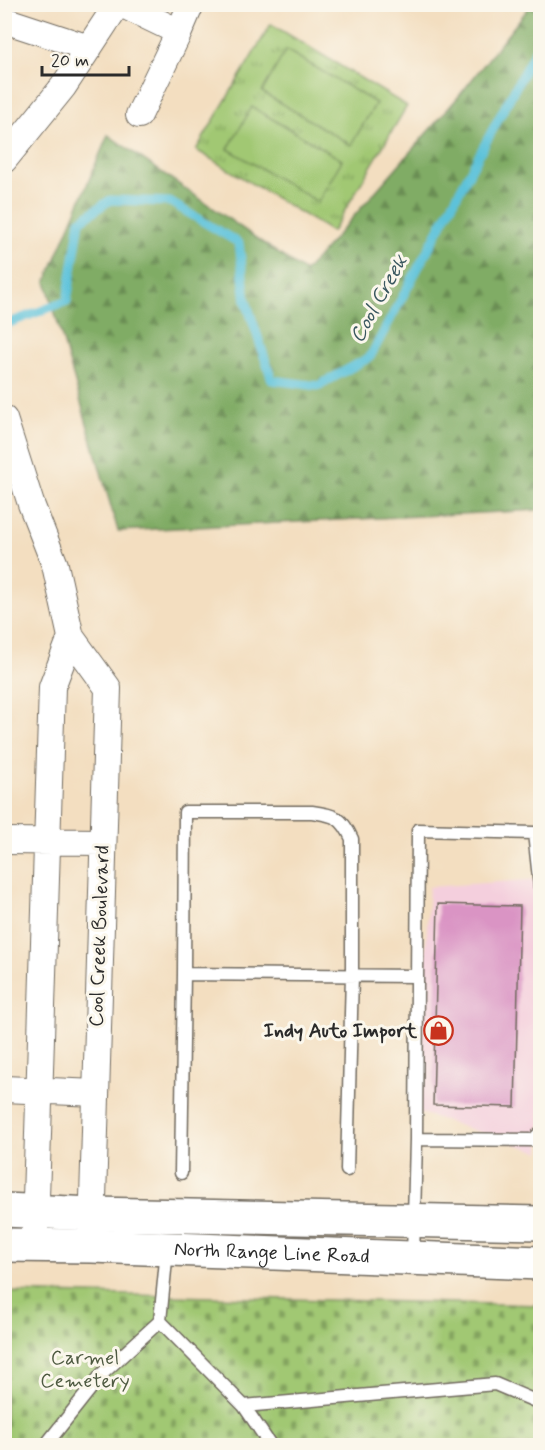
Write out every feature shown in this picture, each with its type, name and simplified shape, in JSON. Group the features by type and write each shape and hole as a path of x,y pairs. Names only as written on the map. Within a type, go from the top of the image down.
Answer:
{"main road":[{"name":"North Range Line Road","path":"20,1211 540,1223"},
{"name":"North Range Line Road","path":"20,1245 540,1263"}],"street":[{"path":"4,160 63,87 111,14 115,4"},
{"path":"121,4 179,32"},
{"path":"140,115 191,4"},
{"path":"4,20 89,48"},
{"name":"Cool Creek Boulevard","path":"4,418 31,504 55,565 71,637 108,688 92,1246"},
{"path":"20,1245 20,1211 38,1090 52,687 71,637"},
{"path":"4,840 103,842"},
{"path":"4,1089 96,1093"}],"lane":[{"path":"181,1173 185,812 312,812 330,814 345,823 352,839 352,975 347,1170"},
{"path":"413,1259 418,830 534,834 540,888"},
{"path":"184,974 415,976"},
{"path":"416,1139 533,1140 540,1133"},
{"path":"45,1446 102,1374 160,1321 167,1249"},
{"path":"160,1321 244,1406 271,1446"},
{"path":"244,1406 495,1383 540,1403"}],"shaded area":[{"path":"540,879 540,1152 418,1112 429,887"}],"green space":[{"path":"531,5 540,5 540,510 118,531 46,282 108,135 305,272 459,96"},
{"path":"271,24 407,106 332,232 196,150"},
{"path":"286,50 376,103 351,145 262,92"},
{"path":"252,107 342,160 318,202 228,149"},
{"name":"Carmel Cemetery","path":"5,1292 540,1305 540,1445 5,1446"}],"building":[{"path":"438,904 520,906 515,1107 433,1105"}],"waterway":[{"name":"Cool Creek","path":"4,325 67,301 80,221 110,200 170,202 239,243 246,301 272,380 318,386 370,357 540,42"}],"place":[{"name":"Indy Auto Import","path":"438,1031"}]}
